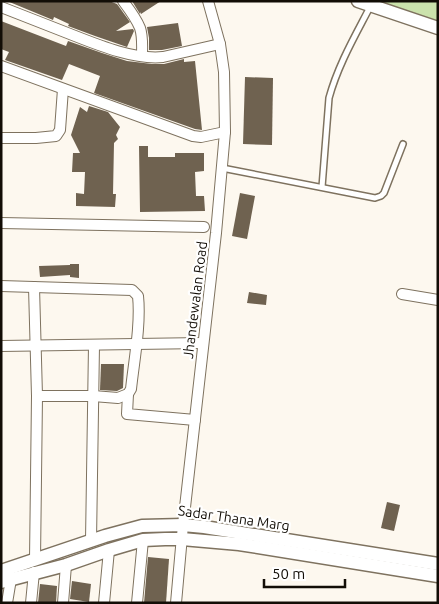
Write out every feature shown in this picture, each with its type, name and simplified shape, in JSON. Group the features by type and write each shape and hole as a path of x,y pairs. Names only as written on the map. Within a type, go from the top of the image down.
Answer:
{"street":[{"path":"122,1 140,28 142,56"},
{"name":"Jhandewalan Road","path":"176,603 225,132 224,72 220,44 208,1"},
{"path":"358,1 438,28"},
{"path":"1,7 106,48 142,56 154,58 169,56 220,44"},
{"path":"1,66 192,136 208,136 225,132"},
{"path":"1,138 56,136 60,130 63,89"},
{"path":"1,223 204,227"},
{"path":"1,286 132,290 136,292 139,303 136,344 131,389 128,394 127,414 195,420"},
{"path":"31,603 35,566 37,396 34,287"},
{"path":"402,294 438,300"},
{"path":"1,346 204,343"},
{"path":"92,541 94,345"},
{"path":"37,396 118,398 128,394"},
{"name":"Sadar Thana Marg","path":"4,577 105,536 142,526 183,525 230,531 438,564"},
{"name":"Sadar Thana Marg","path":"35,566 66,565 143,540 182,539 239,544 438,576"},
{"path":"137,603 143,540"},
{"path":"104,603 109,550"},
{"path":"63,603 66,565"},
{"path":"4,577 8,603"}],"lane":[{"path":"322,187 332,86 371,6"},
{"path":"222,168 369,198 381,196 384,193 403,144"}],"green space":[{"path":"381,1 438,1 438,26"}],"building":[{"path":"7,1 109,1 117,4 130,22 116,31 133,29 134,31 127,47 68,26 69,24 54,17 53,20"},
{"path":"132,1 161,1 140,14"},
{"path":"1,21 66,46 68,41 127,61 164,64 184,59 184,62 195,61 202,130 94,93 100,76 69,64 62,80 5,60 9,52 1,49"},
{"path":"178,23 182,46 162,50 149,50 147,27"},
{"path":"245,77 273,78 272,145 243,144"},
{"path":"89,106 108,112 120,127 116,135 118,139 114,143 113,194 116,194 115,207 76,206 76,193 84,194 85,172 72,172 73,153 80,153 71,135 80,107 87,112"},
{"path":"139,146 148,146 148,157 175,157 175,153 204,153 204,171 195,172 196,196 204,196 205,211 140,212"},
{"path":"240,193 255,196 247,239 232,236"},
{"path":"79,264 79,278 70,277 70,275 40,277 39,266"},
{"path":"249,292 267,295 266,305 247,303"},
{"path":"101,364 124,364 123,388 117,391 100,390"},
{"path":"387,502 400,505 394,531 381,528"},
{"path":"148,557 169,559 166,603 144,603"},
{"path":"72,581 91,584 89,602 70,599"},
{"path":"40,584 57,586 56,603 38,603"}]}
